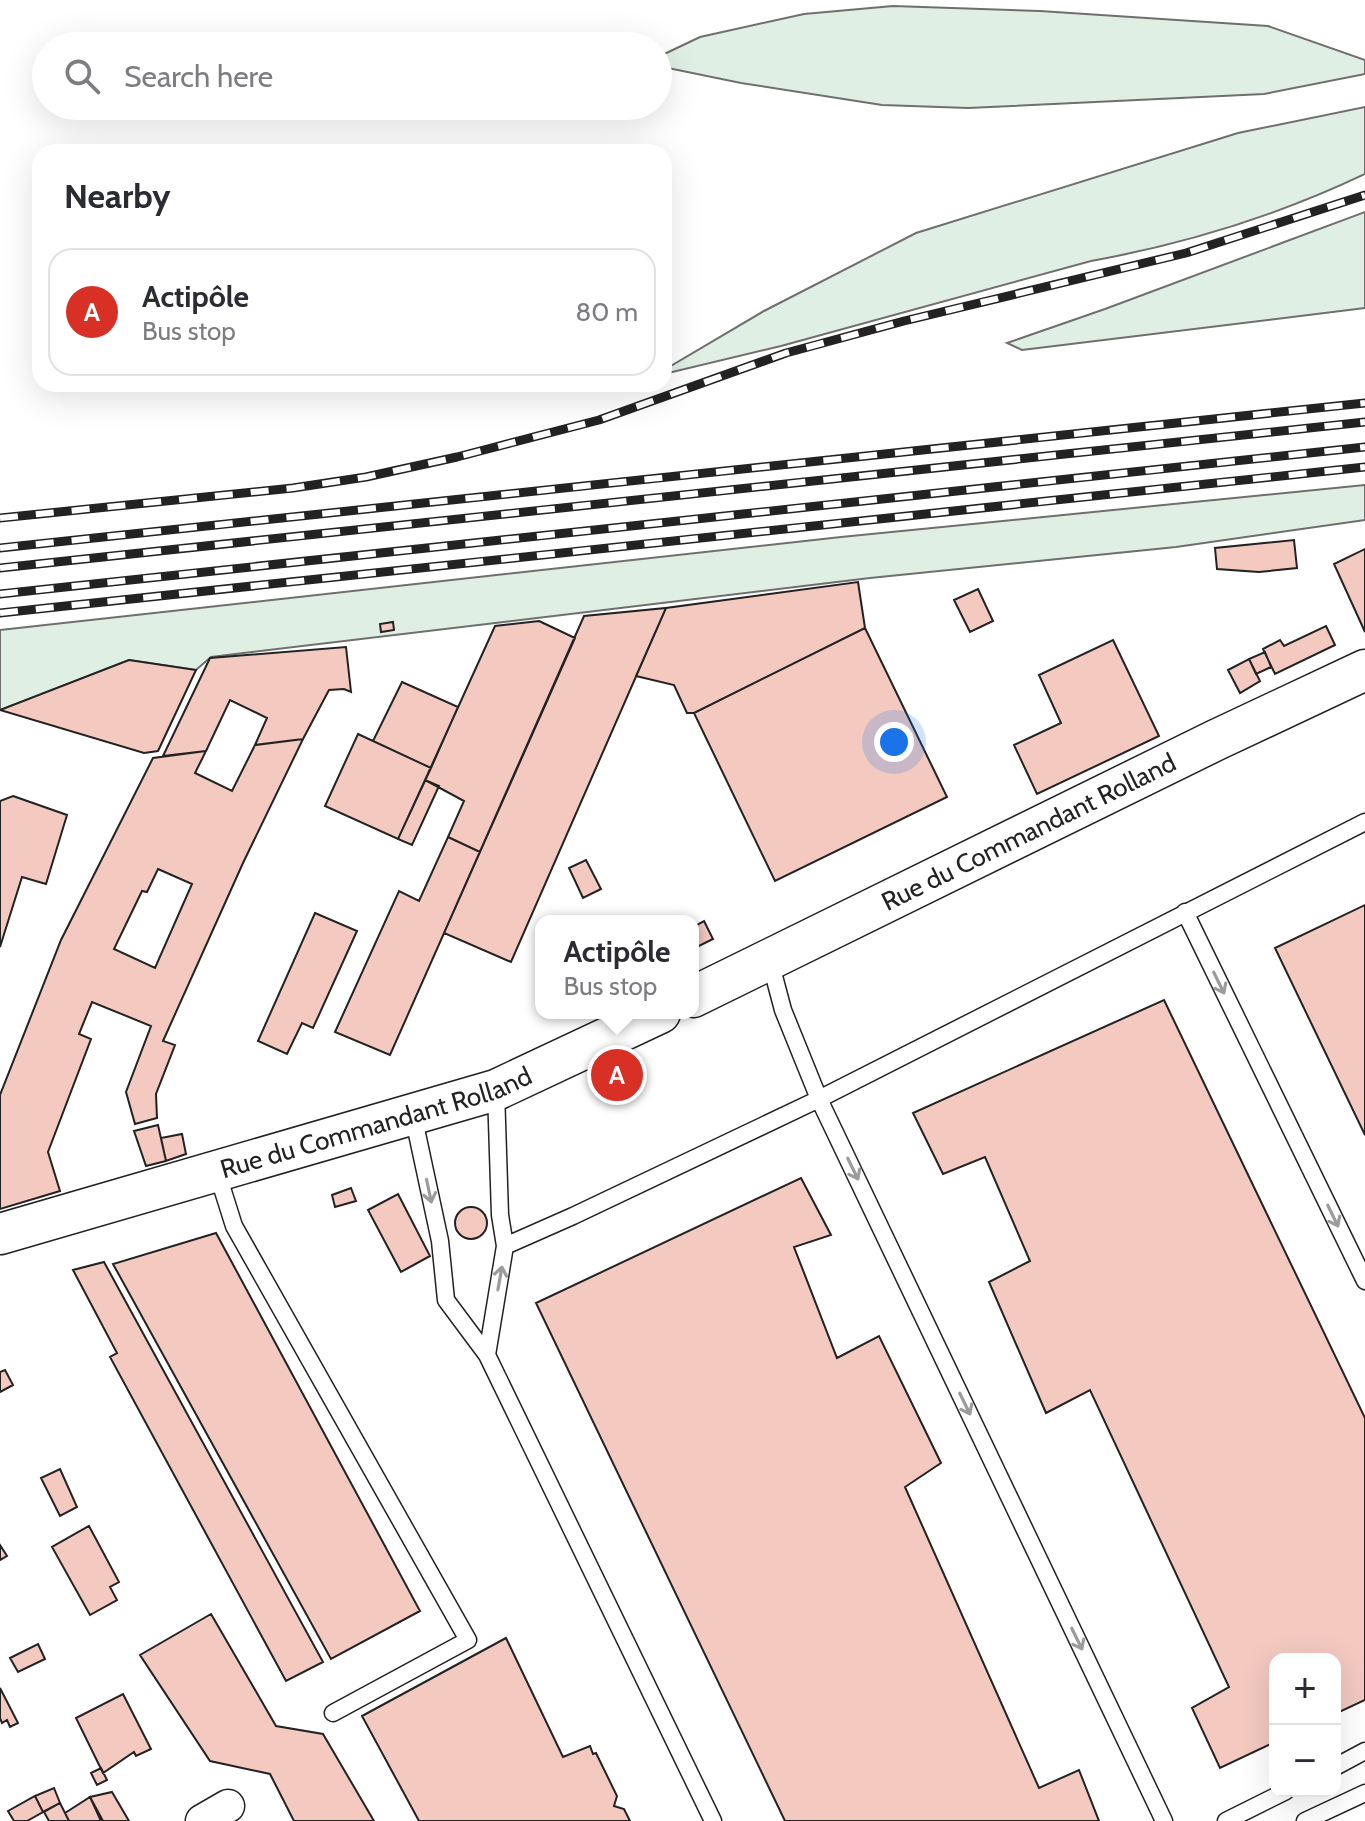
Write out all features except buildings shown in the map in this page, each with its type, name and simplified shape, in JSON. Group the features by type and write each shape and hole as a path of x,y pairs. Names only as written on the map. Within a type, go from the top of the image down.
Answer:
{"street":[{"name":"Rue du Commandant Rolland","path":"699,994 1365,670"},
{"name":"Rue du Commandant Rolland","path":"0,1234 496,1090 647,1019"}],"lane":[{"path":"505,1246 819,1099 1365,822"},
{"path":"1185,912 1365,1281"},
{"path":"770,959 783,1010 819,1099 1164,1821"},
{"path":"487,1355 505,1246 500,1215 496,1090"},
{"path":"413,1115 440,1241 446,1300 487,1355 713,1821"},
{"path":"217,1172 234,1226 468,1640 333,1713"},
{"path":"1341,1764 1365,1751"},
{"path":"1305,1821 1365,1793"},
{"path":"1226,1821 1274,1797"}],"green space":[{"path":"893,6 1040,11 1268,26 1365,60 1365,74 1264,94 968,108 882,105 672,69 672,50 700,37 804,14"},
{"path":"1365,107 1365,174 1265,215 1196,237 1091,261 781,346 672,372 672,365 764,311 916,233 1238,133"},
{"path":"1365,212 1365,308 1022,350 1007,343 1105,309"},
{"path":"1365,485 1365,520 1176,547 870,578 211,657 196,670 129,660 0,710 0,630 841,537"}],"railway":[{"path":"0,518 293,488 366,477 457,457 599,420 786,353 904,321 1186,253 1365,195"},
{"path":"0,548 1365,403"},
{"path":"0,568 1365,422"},
{"path":"0,594 1365,447"},
{"path":"0,613 1365,467"}],"place":[{"name":"Actipôle","path":"617,1075"}]}
